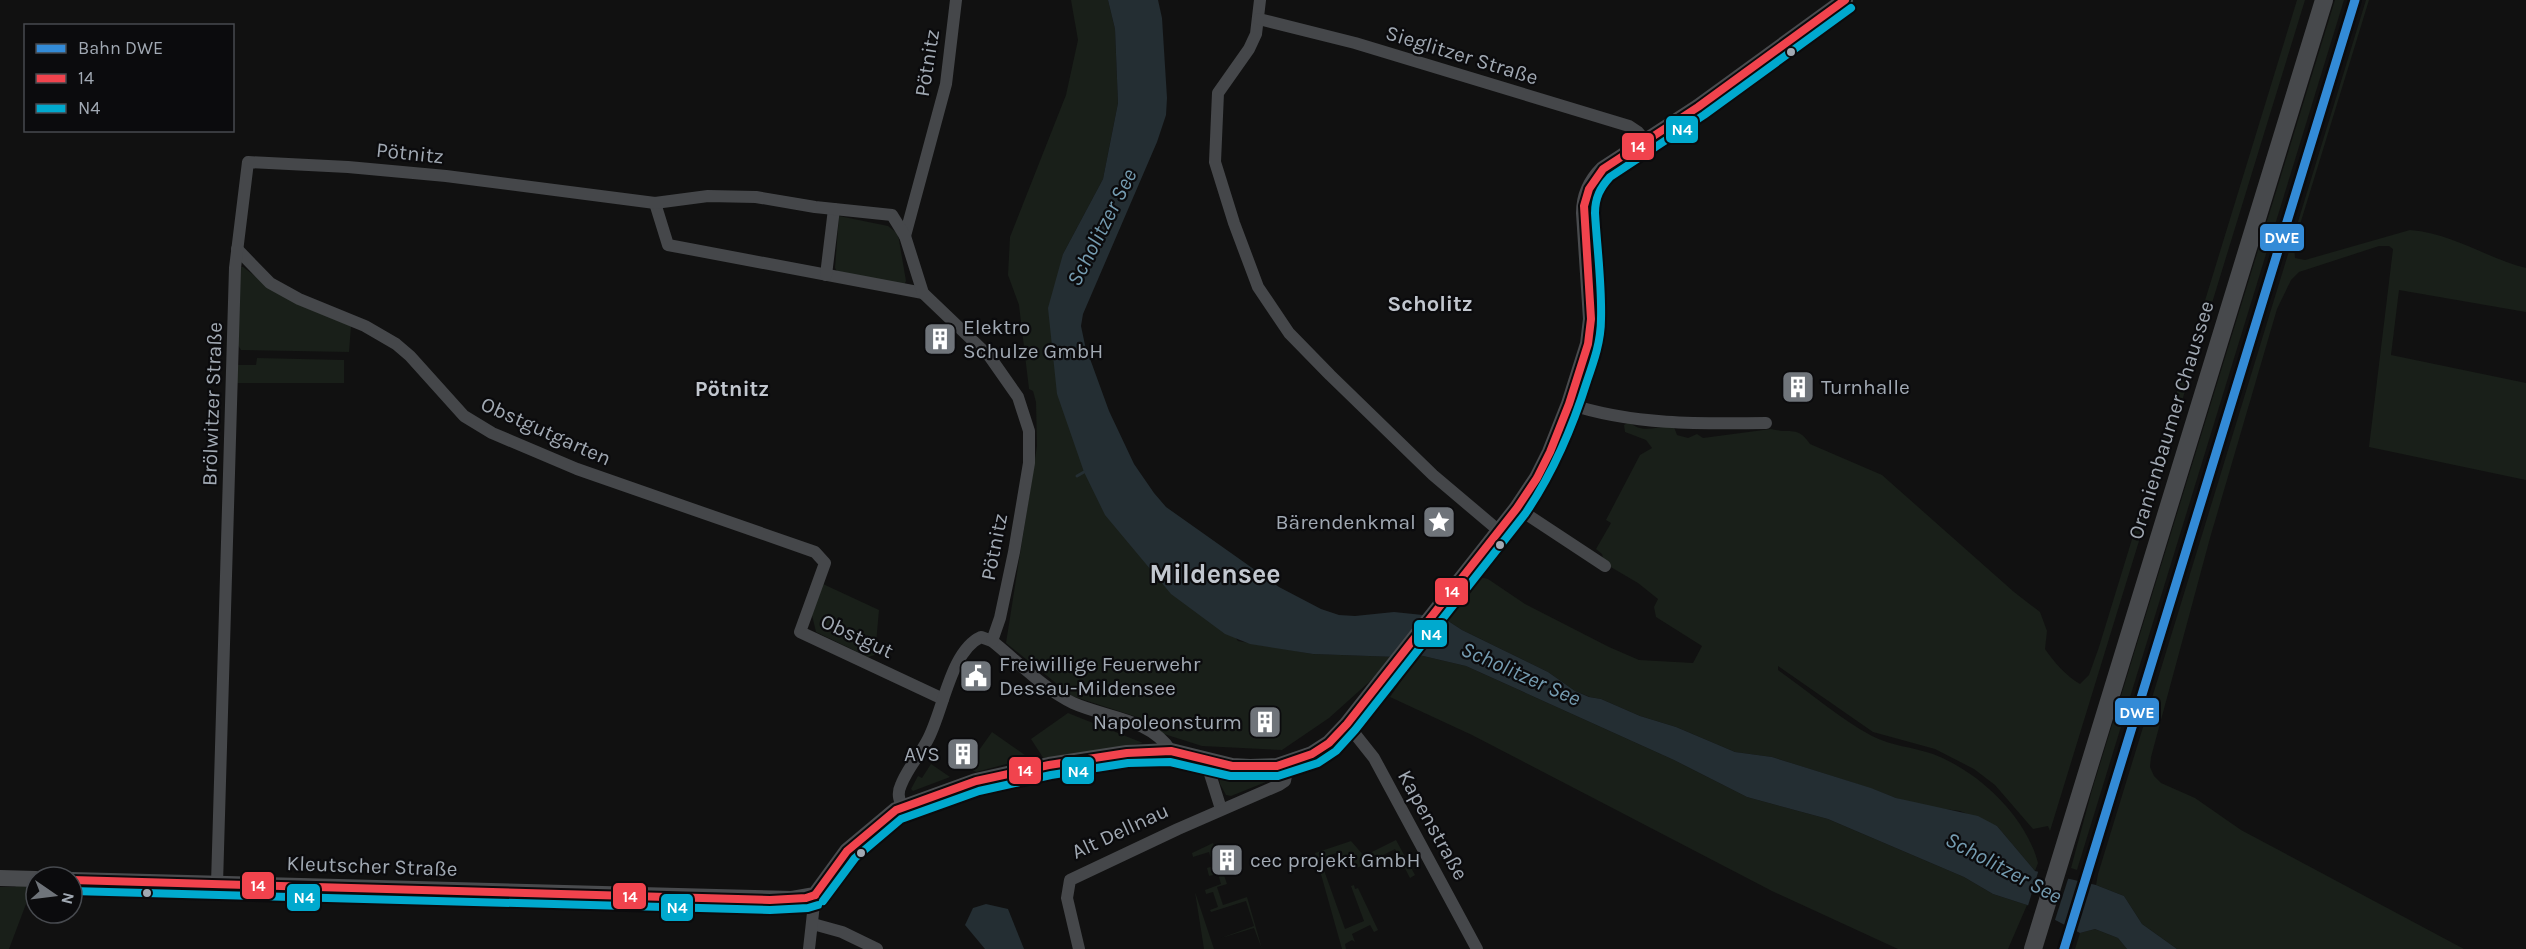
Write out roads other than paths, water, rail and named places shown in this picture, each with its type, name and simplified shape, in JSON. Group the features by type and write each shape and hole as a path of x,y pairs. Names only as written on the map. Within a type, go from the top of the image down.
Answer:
{"main road":[{"name":"Oranienbaumer Chaussee","path":"2034,945 2324,0"}],"street":[{"name":"Pötnitz","path":"905,236 946,84 956,0"},
{"path":"1260,0 1256,34 1249,49 1218,93 1215,162 1234,223 1258,287 1289,333 1330,375 1434,475 1498,530"},
{"path":"809,949 815,895 848,851 902,807 976,781 1049,765 1127,753 1171,751 1208,761 1250,768 1288,764 1312,754 1329,743 1347,724 1517,508 1537,478 1569,404 1590,331 1584,213 1586,196 1592,181 1603,169 1646,142 1843,1"},
{"name":"Sieglitzer Straße","path":"1259,18 1355,43 1629,126 1646,142"},
{"name":"Pötnitz","path":"237,249 248,162 348,167 446,176 655,203 708,196 756,197 892,215 905,236 923,293 990,357 1018,397 1029,431 1029,463 1014,552 1000,618 992,641"},
{"path":"655,203 668,245 923,293"},
{"path":"826,275 834,209"},
{"name":"Obstgutgarten","path":"237,249 270,283 299,299 365,326 396,344 411,356 464,416 492,433 577,469 816,552"},
{"name":"Brölwitzer Straße","path":"217,884 237,249"},
{"path":"1569,404 1613,416 1698,424 1766,423"},
{"path":"1517,508 1605,566"},
{"name":"Obstgut","path":"816,552 825,563 800,632 943,699"},
{"path":"902,807 898,793 901,785 928,740 963,653 971,642 981,637 992,641 1073,702 1124,718 1151,731 1164,740 1171,751"},
{"name":"Kapenstraße","path":"1347,724 1374,758 1477,949"},
{"path":"1208,761 1221,810"},
{"name":"Alt Dellnau","path":"1079,949 1067,898 1070,880 1221,810 1279,786 1285,781 1288,764"},
{"path":"0,878 24,879"},
{"name":"Kleutscher Straße","path":"84,880 770,900 806,898 815,895"},
{"path":"813,924 842,932 877,949"}],"water":[{"name":"Scholitzer See","path":"1108,0 1158,0 1162,18 1166,115 1157,142 1083,314 1081,326 1085,345 1109,411 1134,464 1166,507 1279,587 1321,609 1339,615 1355,616 1394,612 1442,617 1462,630 1548,672 1575,691 1676,727 1735,752 1772,757 1896,798 1978,816 1997,826 2035,871 2096,885 2124,896 2142,924 2177,949 2127,949 2118,938 2095,929 2080,933 2027,905 1993,894 1964,877 1828,819 1747,797 1674,760 1466,666 1419,655 1397,657 1313,654 1250,644 1225,634 1171,594 1105,515 1084,472 1057,394 1048,308 1063,254 1103,179 1118,103 1115,29"},
{"path":"986,904 1008,909 1024,949 985,949 965,925 973,908"}],"waterway":[{"path":"1077,476 1084,472"}],"rail line":[{"name":"DWE","path":"2064,949 2355,0"}],"place":[{"name":"Elektro Schulze GmbH","path":"940,339"},
{"name":"Turnhalle","path":"1798,387"},
{"name":"Bärendenkmal","path":"1439,522"},
{"name":"Freiwillige Feuerwehr Dessau-Mildensee","path":"976,676"},
{"name":"Napoleonsturm","path":"1265,722"},
{"name":"AVS","path":"963,754"},
{"name":"cec projekt GmbH","path":"1227,860"}],"district":[{"name":"Scholitz","path":"1430,303"},
{"name":"Pötnitz","path":"732,388"},
{"name":"Mildensee","path":"1215,574"}]}
